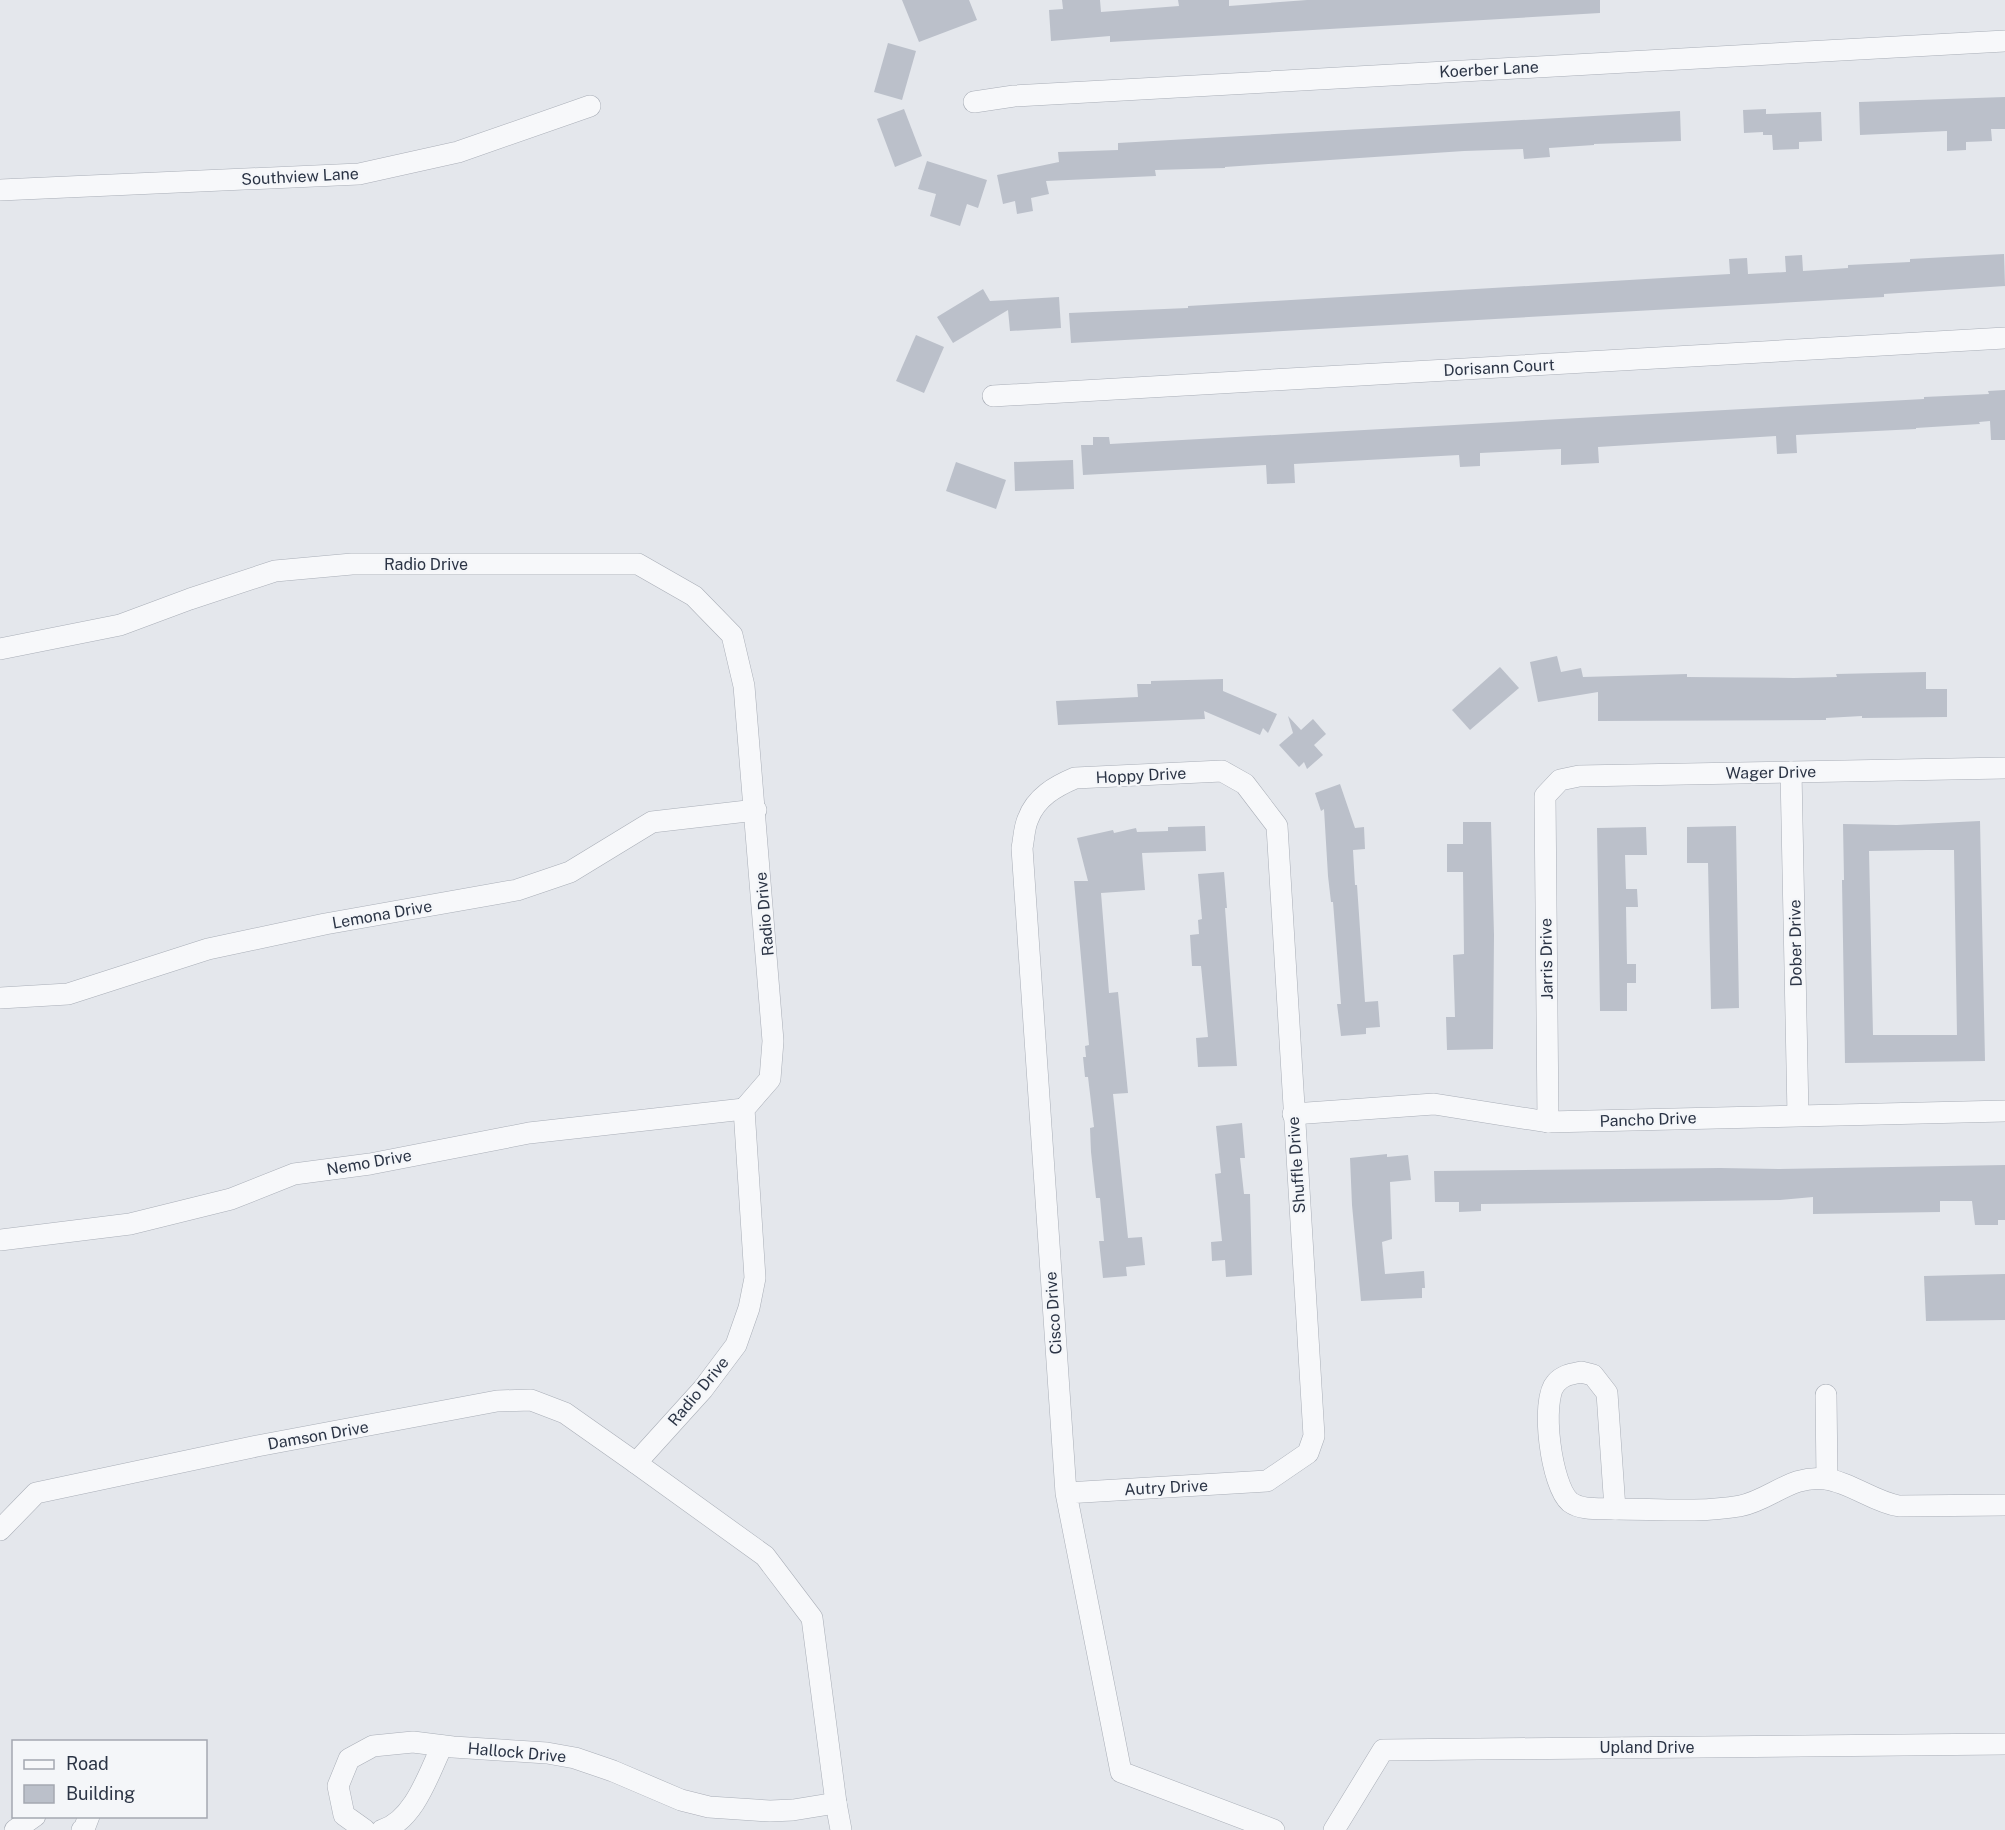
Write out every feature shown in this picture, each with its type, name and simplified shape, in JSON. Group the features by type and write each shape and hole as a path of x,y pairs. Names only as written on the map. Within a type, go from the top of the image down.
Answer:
{"street":[{"name":"Koerber Lane","path":"974,102 1026,95 2005,41"},
{"name":"Southview Lane","path":"0,190 358,174 458,152 590,106"},
{"name":"Dorisann Court","path":"993,396 2005,339"},
{"name":"Radio Drive","path":"0,649 120,625 275,571 352,564 638,564 694,596 732,635 744,686 774,1041 770,1079 744,1109 755,1278 749,1308 736,1345 703,1389 636,1463"},
{"name":"Wager Drive","path":"1545,796 1560,780 1579,776 2005,768"},
{"name":"Hoppy Drive","path":"1022,848 1028,818 1041,798 1058,785 1076,778 1222,771 1245,784 1277,826"},
{"name":"Dober Drive","path":"1791,772 1798,1115"},
{"name":"Jarris Drive","path":"1545,796 1548,1122"},
{"name":"Lemona Drive","path":"0,998 68,994 208,950 325,924 517,890 570,872 652,822 756,810"},
{"name":"Shuffle Drive","path":"1267,1481 1308,1453 1314,1436 1277,826"},
{"name":"Cisco Drive","path":"1022,848 1066,1493 1121,1772 1274,1830"},
{"name":"Pancho Drive","path":"1293,1113 1434,1104 1548,1122 2005,1111"},
{"name":"Nemo Drive","path":"0,1240 130,1224 231,1199 294,1174 370,1164 529,1133 744,1109"},
{"path":"1615,1509 1607,1393 1593,1376 1581,1372 1567,1374 1556,1382 1549,1393 1552,1466 1564,1496 1572,1503 1587,1508 1615,1509 1720,1508 1742,1506 1791,1483 1810,1479 1827,1479 1883,1503 1899,1506 2005,1505"},
{"path":"1826,1395 1827,1479"},
{"name":"Damson Drive","path":"0,1530 36,1493 257,1446 497,1401 531,1400 565,1413 636,1463"},
{"path":"636,1463 765,1556 812,1618 841,1830"},
{"name":"Autry Drive","path":"1066,1493 1267,1481"},
{"name":"Hallock Drive","path":"365,1830 344,1815 338,1786 349,1759 373,1746 413,1742 547,1753 575,1758 613,1771 681,1800 709,1807 770,1811 836,1803"},
{"name":"Upland Drive","path":"1334,1830 1383,1749 2005,1744"},
{"path":"382,1830 389,1828 414,1806 442,1746"},
{"path":"15,1830 33,1818"},
{"path":"38,1818 47,1830"}],"building":[{"path":"902,0 969,0 977,20 919,42"},
{"path":"1062,0 1100,0 1101,12 1179,6 1178,0 1229,0 1229,6 1307,0 1600,0 1600,13 1110,42 1110,36 1051,41 1049,10 1063,9"},
{"path":"888,43 916,51 902,100 874,92"},
{"path":"2005,97 2005,129 1991,129 1992,141 1966,142 1966,150 1947,151 1947,131 1860,135 1859,102"},
{"path":"904,109 922,156 895,167 877,119"},
{"path":"1766,109 1766,114 1821,112 1822,141 1799,142 1799,149 1773,150 1772,135 1763,135 1763,132 1744,133 1743,110"},
{"path":"1680,111 1681,141 1549,148 1550,157 1524,159 1523,149 1464,151 1225,168 1155,170 1156,176 1046,181 1049,194 1031,198 1033,211 1017,214 1015,201 1003,204 997,175 1059,162 1058,152 1118,150 1118,143"},
{"path":"927,161 987,180 978,208 967,204 960,226 930,216 936,194 918,189"},
{"path":"2004,254 2005,286 1884,294 1884,297 1071,343 1069,313 1188,308 1188,306 1730,274 1729,259 1747,258 1748,274 1786,272 1785,256 1802,255 1803,271 1848,268 1848,265 1910,262 1910,259"},
{"path":"983,289 990,301 1059,297 1061,328 1010,331 1008,310 953,343 937,317"},
{"path":"916,335 944,347 924,393 896,381"},
{"path":"2005,390 2005,440 1991,440 1990,421 1979,422 1980,424 1916,429 1796,435 1797,453 1777,454 1776,436 1598,447 1599,463 1561,465 1561,449 1480,453 1480,466 1460,467 1459,455 1294,464 1295,483 1267,484 1266,465 1083,475 1081,445 1093,445 1093,437 1109,437 1110,444 1924,399 1924,397 1989,394 1988,391"},
{"path":"1073,460 1074,489 1015,491 1014,462"},
{"path":"956,462 1006,480 996,509 946,491"},
{"path":"1557,656 1561,672 1581,668 1583,677 1687,674 1687,677 1794,678 1837,677 1836,674 1926,672 1926,689 1947,689 1947,717 1862,718 1862,716 1826,718 1826,720 1598,721 1598,692 1538,702 1530,662"},
{"path":"1500,667 1519,688 1470,730 1452,710"},
{"path":"1223,679 1223,691 1277,714 1268,733 1263,728 1260,735 1204,711 1205,719 1058,725 1056,701 1138,697 1137,684 1151,684 1151,681"},
{"path":"1288,716 1301,730 1313,719 1326,734 1314,745 1323,755 1307,769 1304,762 1299,767 1279,745 1293,733"},
{"path":"1340,784 1355,828 1364,827 1365,849 1353,850 1355,885 1357,885 1365,1002 1378,1001 1380,1027 1366,1028 1366,1034 1341,1036 1337,1004 1341,1004 1333,902 1331,902 1328,876 1324,809 1321,811 1315,793"},
{"path":"1980,821 1985,1061 1845,1063 1843,824 1897,825","holes":["1954,850 1957,1035 1873,1035 1869,851"]},
{"path":"1463,822 1491,822 1494,935 1493,1049 1447,1050 1446,1017 1455,1017 1453,955 1464,954 1463,872 1447,872 1447,844 1463,844"},
{"path":"1205,826 1206,851 1142,853 1145,890 1101,893 1109,993 1118,992 1128,1093 1113,1094 1128,1238 1142,1237 1145,1265 1126,1267 1127,1276 1103,1278 1099,1241 1104,1241 1100,1198 1096,1198 1091,1152 1090,1128 1094,1127 1088,1077 1085,1077 1083,1057 1086,1057 1085,1046 1089,1045 1074,881 1088,881 1077,838 1113,830 1114,833 1136,828 1137,832 1168,831 1168,827"},
{"path":"1736,826 1739,1008 1711,1009 1708,863 1687,863 1687,827"},
{"path":"1646,827 1647,855 1625,855 1626,889 1637,889 1638,907 1626,907 1627,964 1636,964 1636,983 1627,983 1627,1011 1600,1011 1597,828"},
{"path":"1224,872 1237,1066 1198,1067 1196,1038 1208,1037 1201,966 1192,966 1190,935 1199,934 1198,920 1202,919 1198,874"},
{"path":"1242,1123 1245,1158 1240,1158 1244,1194 1250,1194 1252,1275 1226,1277 1225,1260 1212,1261 1211,1242 1222,1241 1215,1174 1221,1173 1216,1126"},
{"path":"1387,1154 1387,1157 1408,1155 1411,1180 1390,1182 1392,1239 1382,1242 1385,1274 1424,1271 1425,1288 1422,1288 1422,1298 1361,1301 1350,1158"},
{"path":"2005,1165 2005,1220 1998,1220 1998,1225 1975,1225 1972,1201 1940,1201 1940,1212 1813,1214 1813,1197 1780,1200 1481,1204 1481,1211 1459,1212 1459,1202 1435,1202 1434,1171"},
{"path":"2005,1274 2005,1320 1926,1321 1924,1276"}]}
